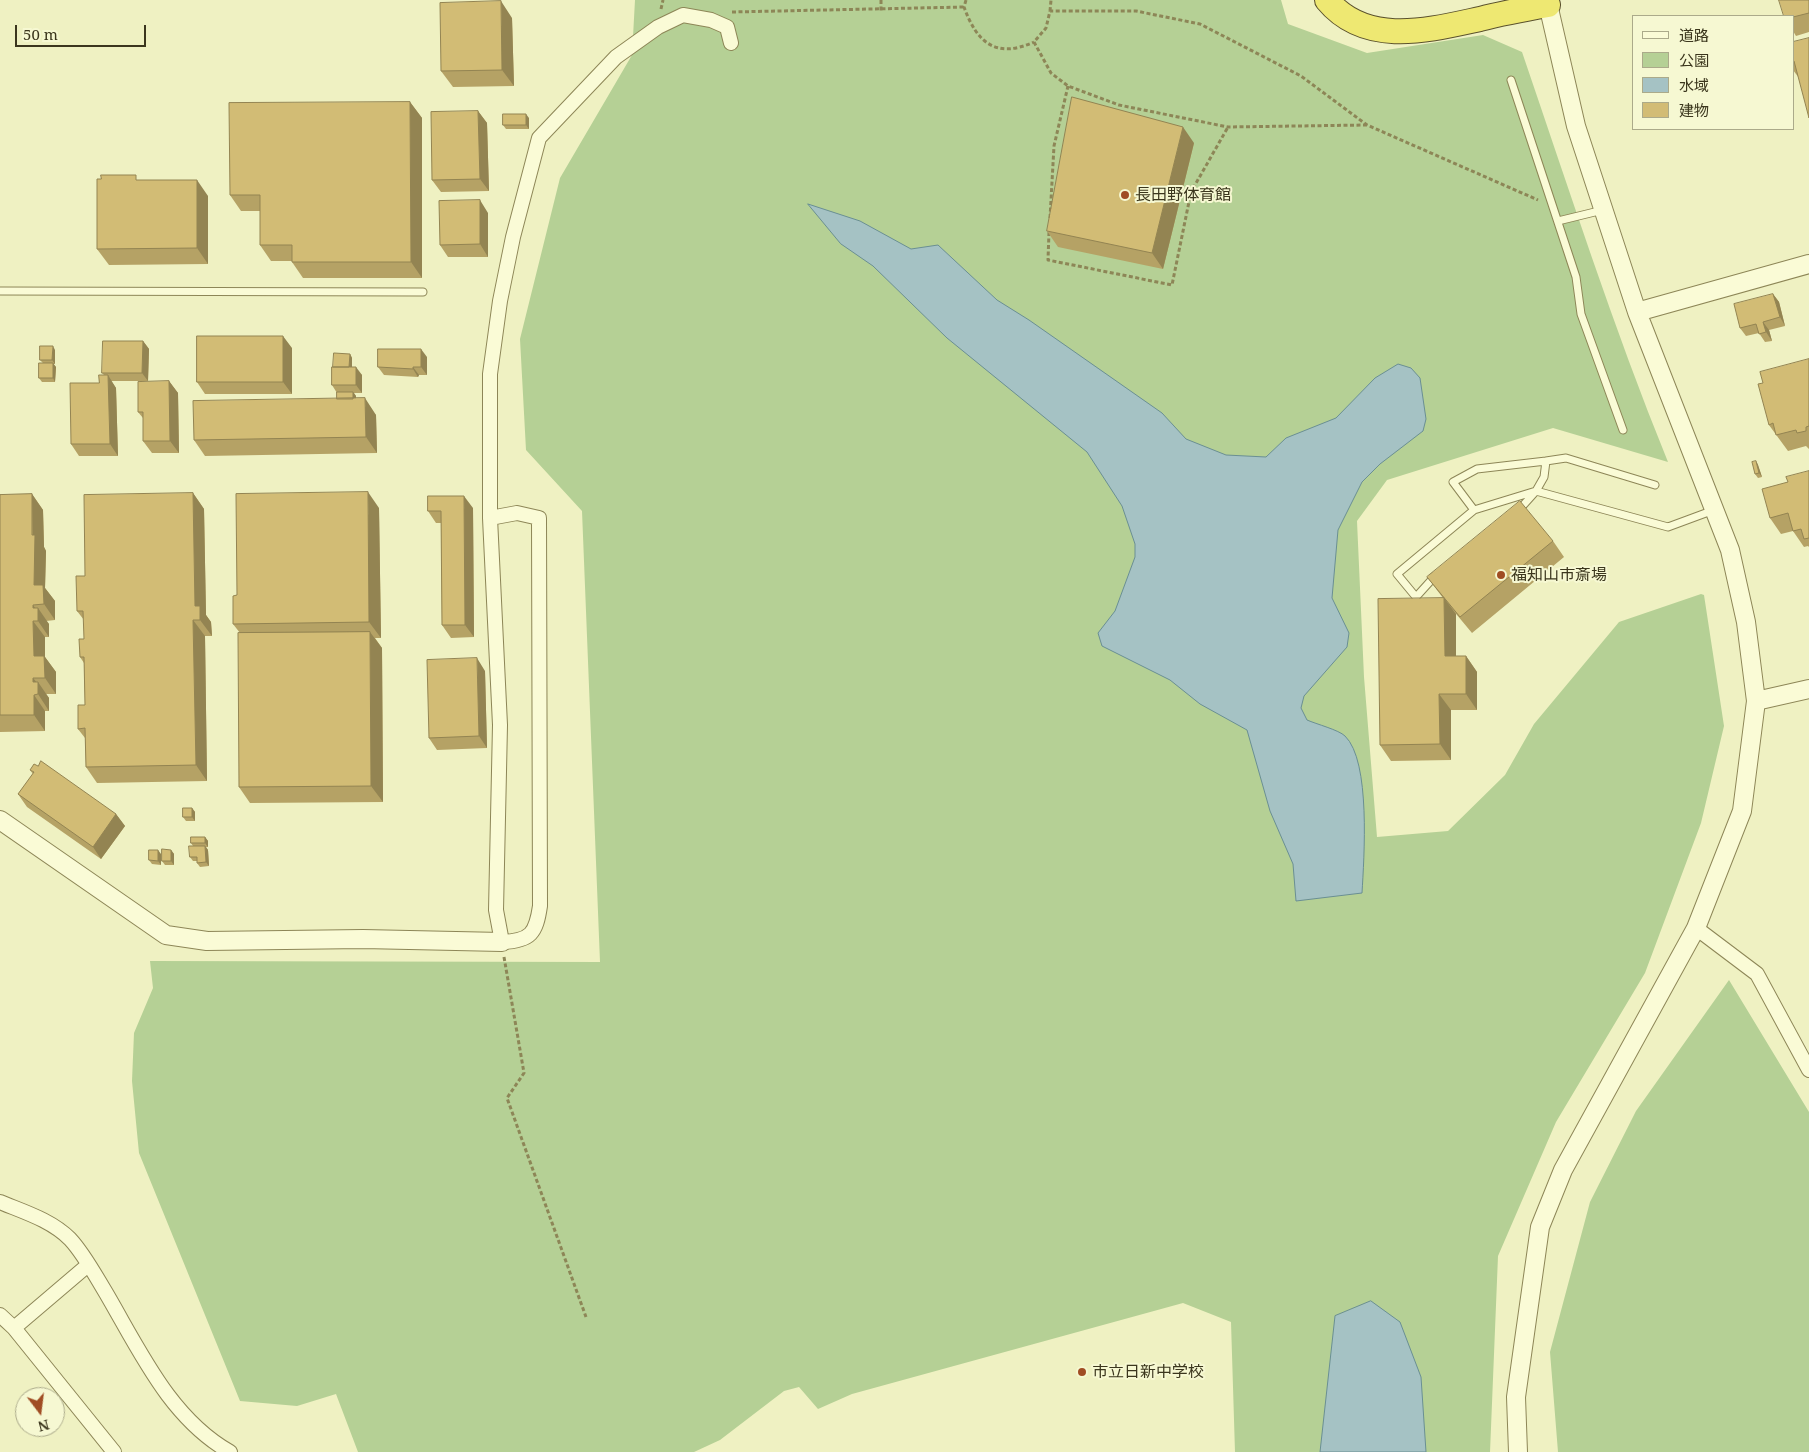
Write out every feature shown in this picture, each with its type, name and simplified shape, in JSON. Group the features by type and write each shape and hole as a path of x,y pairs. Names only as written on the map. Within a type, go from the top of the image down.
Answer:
{"highway":[{"path":"1327,0 1333,8 1348,18 1374,29 1400,33 1431,30 1547,2"}],"street":[{"path":"1518,1452 1516,1397 1540,1227 1563,1170 1696,928 1742,811 1756,701 1746,622 1730,550 1637,312 1576,126 1547,2"},
{"path":"502,942 496,910 500,725 490,518 490,374 500,301 513,237 539,138 616,57 658,27 683,15 710,20 728,27 731,43"},
{"path":"1637,312 1809,264"},
{"path":"0,820 166,935 207,940 521,941 536,928 540,906 538,518 517,513 490,518"},
{"path":"1756,701 1809,689"},
{"path":"1696,928 1757,974 1809,1070"},
{"path":"0,1202 50,1224 70,1240 88,1265 177,1408 208,1440 230,1452"},
{"path":"14,1328 88,1265"},
{"path":"0,1315 14,1328 114,1452"}],"lane":[{"path":"1511,80 1576,277 1580,314 1623,430"},
{"path":"1558,221 1604,210"},
{"path":"0,291 423,292"},
{"path":"1474,510 1453,482 1477,469 1566,458 1655,485"},
{"path":"1513,515 1536,490 1544,477 1546,461"},
{"path":"1438,572 1416,597 1397,574 1474,510 1536,490 1668,527 1714,510"}],"path":[{"path":"661,11 663,0"},
{"path":"880,0 881,11"},
{"path":"966,0 964,7 970,24 980,37 994,48 1016,50 1034,42 1046,28 1051,0"},
{"path":"661,11 667,6"},
{"path":"726,12 881,11 964,7"},
{"path":"661,11 670,11"},
{"path":"1050,11 1136,11 1200,24 1301,76 1367,125 1554,207"},
{"path":"1034,42 1051,73 1068,86 1119,105 1228,128 1367,125"},
{"path":"1050,222 1054,146 1068,86"},
{"path":"1049,231 1048,260 1172,285 1191,192 1228,128"},
{"path":"502,942 505,971 524,1073 507,1098 586,1316"}],"green space":[{"path":"635,0 1281,0 1288,24 1367,53 1483,35 1522,52 1610,309 1668,462 1553,428 1387,480 1357,521 1364,677 1377,837 1448,831 1505,775 1534,724 1619,622 1701,594 1704,595 1724,726 1701,823 1645,973 1556,1122 1498,1256 1490,1452 1235,1452 1231,1322 1183,1303 852,1394 818,1409 799,1387 784,1391 720,1440 694,1452 358,1452 336,1394 297,1406 240,1401 139,1153 132,1081 134,1033 153,988 150,961 600,962 582,511 526,450 520,339 560,178 632,55"},
{"path":"1729,980 1809,1112 1809,1452 1558,1452 1550,1352 1590,1202 1636,1111"}],"water":[{"path":"808,204 860,221 911,249 938,245 997,300 1029,320 1162,413 1186,439 1226,455 1266,457 1286,438 1336,418 1375,378 1398,364 1411,368 1420,378 1426,419 1423,431 1380,464 1362,482 1338,530 1332,598 1349,633 1347,647 1304,696 1301,708 1307,720 1333,729 1345,736 1353,748 1359,766 1364,811 1362,893 1296,901 1293,864 1270,811 1247,730 1200,704 1170,680 1102,646 1098,633 1115,611 1135,557 1135,544 1122,506 1087,452 947,338 873,266 841,244"},
{"path":"1371,1301 1400,1322 1421,1377 1426,1452 1320,1452 1335,1316"}],"building":[{"path":"1779,0 1809,0 1809,13 1794,17 1794,15 1784,15"},
{"path":"501,1 502,70 441,71 440,3"},
{"path":"1809,38 1809,118 1794,61 1794,42"},
{"name":"長田野体育館","path":"1072,97 1183,127 1152,253 1047,231"},
{"path":"410,102 411,262 292,262 292,245 260,245 260,195 230,195 229,103"},
{"path":"478,111 480,179 432,180 431,112"},
{"path":"503,114 526,114 526,125 503,125"},
{"path":"101,175 136,175 136,180 197,180 197,248 97,249 97,179 101,179"},
{"path":"480,200 480,244 440,245 439,201"},
{"path":"1773,294 1780,317 1763,322 1766,332 1759,334 1756,324 1740,328 1734,304"},
{"path":"197,336 283,336 283,382 197,382"},
{"path":"103,341 143,341 142,373 102,373"},
{"path":"40,346 53,346 52,360 40,360"},
{"path":"378,349 421,349 421,367 413,367 413,369 378,367"},
{"path":"334,353 350,354 349,367 333,367"},
{"path":"1809,359 1809,426 1806,427 1806,431 1797,433 1796,430 1776,435 1773,423 1769,425 1758,384 1763,383 1760,372"},
{"path":"39,363 53,363 53,378 39,378"},
{"path":"332,367 356,367 356,385 332,385"},
{"path":"99,375 108,375 110,444 71,444 70,383 99,383"},
{"path":"169,381 170,441 143,441 143,412 138,412 138,382"},
{"path":"337,392 353,392 353,399 337,399"},
{"path":"365,398 366,437 194,440 193,401"},
{"path":"1756,461 1759,473 1755,474 1752,462"},
{"path":"1809,471 1809,538 1804,539 1801,529 1793,531 1788,513 1770,518 1762,489 1788,482 1786,477"},
{"path":"368,492 369,622 233,624 233,596 237,595 236,494"},
{"path":"193,493 195,606 200,606 200,620 193,620 196,765 86,767 85,728 78,729 78,705 85,705 84,657 80,657 79,639 84,639 83,611 77,611 76,576 85,576 84,495"},
{"path":"32,494 32,535 35,535 34,585 43,585 44,604 33,605 33,608 38,608 38,621 33,621 34,656 44,656 45,678 33,678 33,682 38,682 38,694 34,695 34,715 0,715 0,495"},
{"path":"428,496 464,496 465,625 442,625 441,511 428,511"},
{"name":"福知山市斎場","path":"1520,501 1553,541 1460,617 1427,577"},
{"path":"1444,598 1445,656 1466,656 1466,694 1439,694 1440,744 1380,745 1378,599"},
{"path":"370,632 371,786 239,787 238,633"},
{"path":"477,658 479,736 429,738 427,660"},
{"path":"41,761 116,814 93,847 18,794 34,772 30,770 34,764 38,766"},
{"path":"183,808 192,808 192,817 183,817"},
{"path":"191,837 205,837 205,843 191,843"},
{"path":"189,846 205,846 206,862 197,863 197,857 190,857"},
{"path":"162,849 171,850 171,861 162,861"},
{"path":"149,850 158,850 158,861 149,860"}],"place":[{"name":"長田野体育館","path":"1125,195"},
{"name":"福知山市斎場","path":"1501,575"},
{"name":"市立日新中学校","path":"1082,1372"}]}
